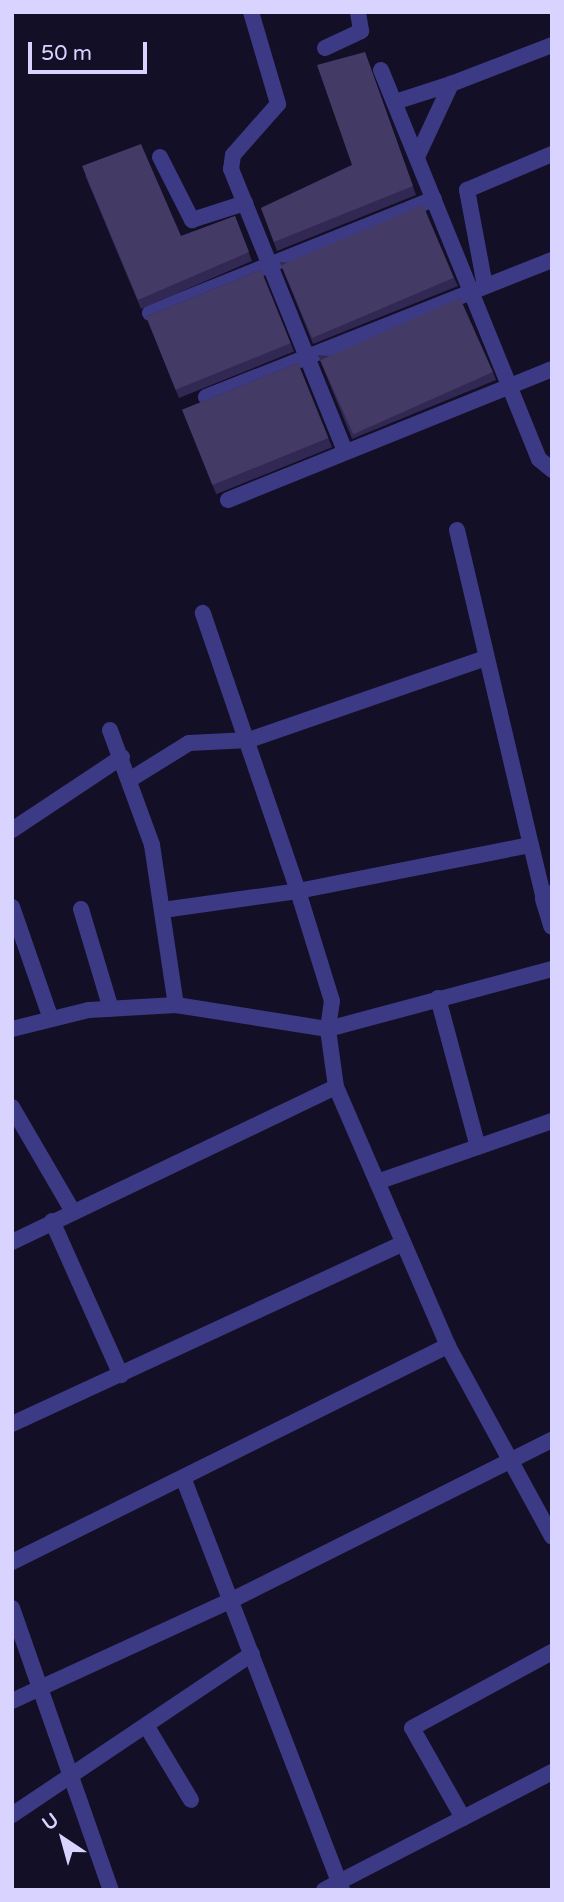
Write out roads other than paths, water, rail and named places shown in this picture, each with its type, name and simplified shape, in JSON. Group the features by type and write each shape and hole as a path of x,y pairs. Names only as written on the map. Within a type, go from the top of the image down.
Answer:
{"street":[{"path":"251,12 278,104 231,159 245,203 272,263 344,449"},
{"path":"325,48 361,31 358,12"},
{"path":"395,102 451,84 552,45"},
{"path":"381,70 433,199 477,290 509,384 539,459 552,470"},
{"path":"417,157 451,84"},
{"path":"477,290 467,190 552,154"},
{"path":"160,157 192,220 245,203"},
{"path":"150,313 433,199"},
{"path":"188,405 552,260"},
{"path":"228,500 344,449 552,369"},
{"path":"457,530 531,845 548,897 552,926"},
{"path":"203,613 249,740 332,1002 328,1028 336,1087 448,1346 506,1463 552,1537"},
{"path":"131,779 190,743 249,740 485,658"},
{"path":"110,730 131,779 163,909 176,1005"},
{"path":"12,830 122,757"},
{"path":"163,909 298,891 531,845"},
{"path":"12,907 50,1016"},
{"path":"81,909 111,1009"},
{"path":"12,1029 50,1016 176,1005 328,1028 552,969"},
{"path":"439,998 478,1147"},
{"path":"12,1242 72,1210 336,1087"},
{"path":"12,1107 72,1210"},
{"path":"377,1182 552,1121"},
{"path":"52,1221 121,1375"},
{"path":"12,1424 402,1244"},
{"path":"12,1562 184,1480 448,1346"},
{"path":"12,1701 232,1600 552,1440"},
{"path":"184,1480 341,1886"},
{"path":"14,1616 111,1890"},
{"path":"463,1818 412,1728 552,1651"},
{"path":"12,1815 72,1779 252,1654"},
{"path":"147,1727 191,1800"},
{"path":"324,1890 341,1886 552,1772"}]}
